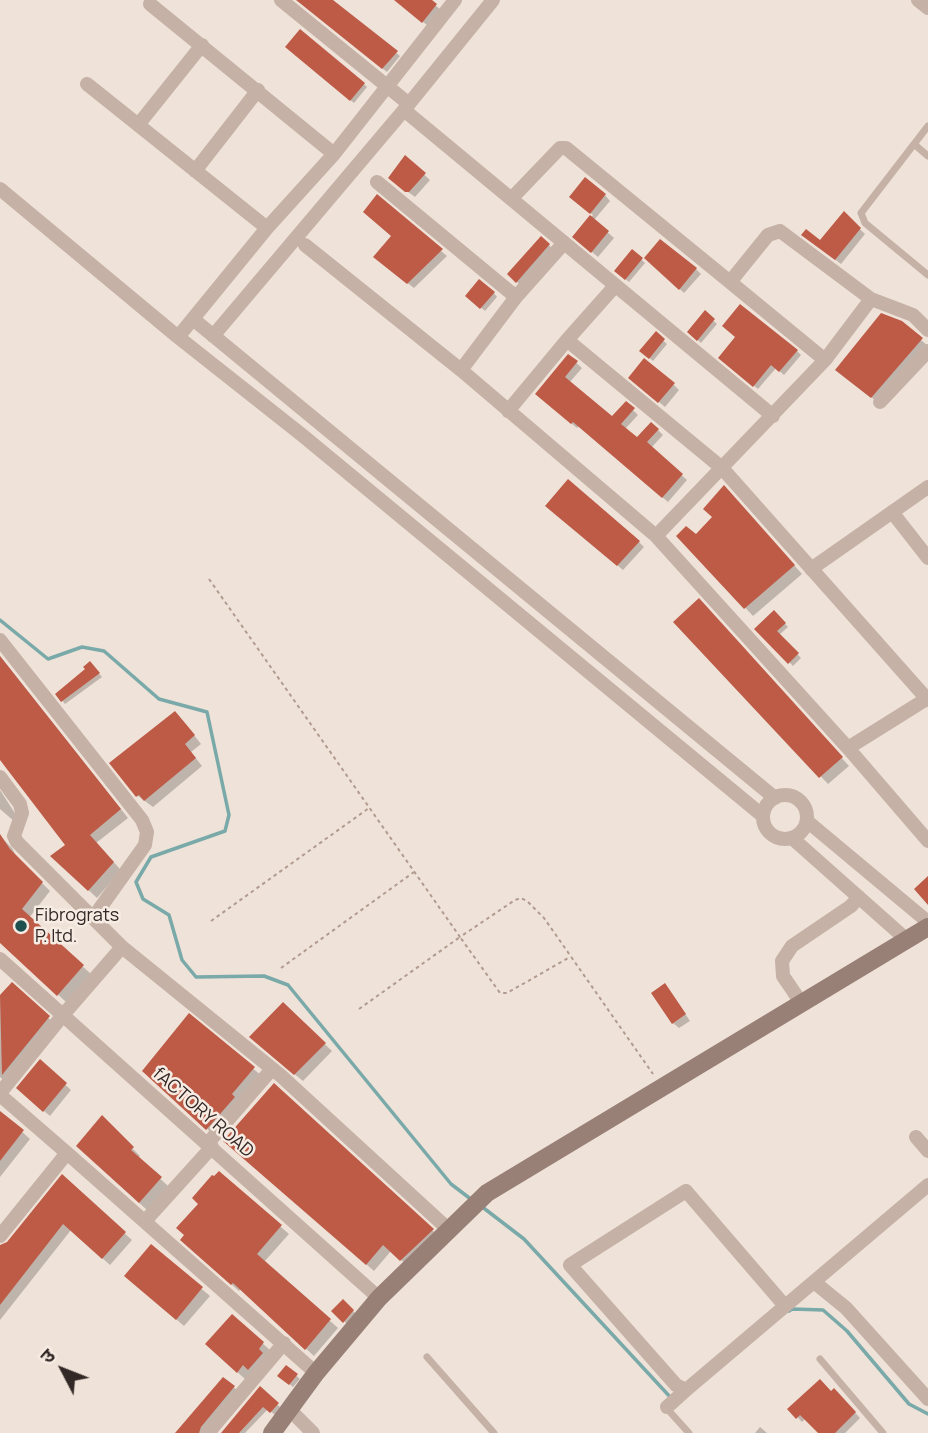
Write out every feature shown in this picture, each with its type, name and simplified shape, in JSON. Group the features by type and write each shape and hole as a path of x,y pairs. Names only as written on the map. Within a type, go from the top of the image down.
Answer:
{"street":[{"path":"281,0 387,86 511,199 774,416"},
{"path":"213,336 407,107 493,0"},
{"path":"918,0 928,8"},
{"path":"178,337 267,228 334,154 450,2"},
{"path":"150,4 334,154"},
{"path":"138,125 202,46"},
{"path":"87,84 267,228"},
{"path":"195,171 258,90"},
{"path":"511,199 560,148 566,148 825,360"},
{"path":"377,182 516,297"},
{"path":"0,189 763,816"},
{"path":"730,282 768,235 780,231 871,299 913,315 928,330"},
{"path":"461,370 516,297 564,243"},
{"path":"305,245 461,370 656,536 848,748 928,841"},
{"path":"508,411 615,286"},
{"path":"656,536 825,360 871,299"},
{"path":"193,319 775,798"},
{"path":"567,340 722,468 928,698 848,748"},
{"path":"880,402 928,351"},
{"path":"811,569 928,487"},
{"path":"892,512 928,558"},
{"path":"461,568 475,550"},
{"path":"0,640 142,820 147,832 145,845 93,918"},
{"path":"0,777 20,804 22,813 14,836 17,842 122,947 272,1069 448,1229"},
{"path":"787,795 798,800 806,809 807,821 802,832 792,838 780,839 769,833 763,816 767,805 775,798 787,795"},
{"path":"807,821 928,922"},
{"path":"792,838 907,940"},
{"path":"802,1003 783,976 782,961 792,946 851,906 859,897"},
{"path":"272,1433 316,1373 379,1298 487,1192 928,927"},
{"path":"122,947 0,1094 316,1373"},
{"name":"fACTORY ROAD","path":"0,958 379,1298"},
{"path":"145,1221 272,1069"},
{"path":"916,1137 928,1151"},
{"path":"0,1236 67,1153"},
{"path":"674,1402 928,1185"},
{"path":"674,1402 676,1385 570,1265 686,1191 785,1306"},
{"path":"814,1282 846,1308 928,1399"},
{"path":"208,1433 284,1343"},
{"path":"290,1410 313,1433"}],"lane":[{"path":"928,126 861,214 865,223 928,275"},
{"path":"914,144 928,156"},
{"path":"427,1357 494,1433"},
{"path":"820,1359 883,1433"},
{"path":"674,1402 688,1433"}],"path":[{"path":"209,579 500,993 507,993 570,957"},
{"path":"211,921 369,807"},
{"path":"281,968 414,872"},
{"path":"359,1009 460,937 521,898 544,918 662,1087"}],"building":[{"path":"296,0 333,0 398,51 382,69"},
{"path":"394,0 432,0 437,4 422,23"},
{"path":"300,29 365,83 350,101 285,47"},
{"path":"405,155 426,173 409,192 405,192 388,178"},
{"path":"585,177 606,194 590,214 569,197"},
{"path":"377,194 443,249 407,284 373,257 391,236 363,212"},
{"path":"844,211 861,228 835,260 801,235 806,229 820,240"},
{"path":"590,215 609,231 591,253 572,237"},
{"path":"541,236 550,244 516,283 507,274"},
{"path":"660,239 697,268 679,290 644,258"},
{"path":"632,249 643,258 625,280 614,271"},
{"path":"479,279 495,292 480,309 465,296"},
{"path":"740,304 798,350 779,372 771,365 753,387 718,358 735,337 722,326"},
{"path":"705,310 715,319 697,341 687,332"},
{"path":"881,313 902,321 923,338 871,398 835,370"},
{"path":"656,331 665,339 649,359 639,351"},
{"path":"568,354 578,361 565,377 612,416 626,401 635,408 621,424 637,437 651,422 659,429 647,442 683,474 662,498 573,422 571,424 535,394"},
{"path":"644,358 675,383 658,403 628,378"},
{"path":"568,479 640,541 617,566 545,506"},
{"path":"724,485 795,565 744,609 676,536 686,526 696,534 712,517 703,509"},
{"path":"699,598 843,757 819,778 673,622"},
{"path":"774,610 786,623 777,631 799,653 788,664 754,629"},
{"path":"0,656 121,809 90,835 114,862 88,891 50,856 65,845 0,760"},
{"path":"90,661 100,673 61,702 55,694 85,669 83,667"},
{"path":"175,711 195,735 185,744 196,758 144,801 139,795 136,797 109,763"},
{"name":"Fibrograts P. ltd.","path":"0,834 10,849 43,882 22,909 84,965 57,996 0,943"},
{"path":"928,876 928,905 914,889"},
{"path":"12,982 50,1016 2,1075 0,995"},
{"path":"665,983 686,1014 672,1024 651,993"},
{"path":"283,1002 326,1043 294,1075 249,1037"},
{"path":"189,1013 255,1067 232,1094 235,1097 206,1130 142,1071"},
{"path":"40,1059 67,1083 43,1112 16,1088"},
{"path":"274,1083 434,1229 400,1261 383,1245 366,1265 223,1141"},
{"path":"0,1111 24,1130 0,1161"},
{"path":"102,1115 134,1147 131,1150 162,1177 139,1203 76,1146"},
{"path":"219,1171 282,1225 257,1254 331,1319 305,1350 233,1283 231,1285 180,1240 184,1235 176,1228 198,1204 192,1198 212,1175"},
{"path":"62,1174 126,1232 102,1259 63,1224 0,1305 0,1245 7,1242"},
{"path":"151,1244 203,1287 176,1320 124,1276"},
{"path":"343,1299 354,1310 343,1323 331,1311"},
{"path":"232,1314 264,1342 259,1349 263,1353 248,1370 243,1365 237,1373 205,1344"},
{"path":"286,1365 298,1374 289,1385 277,1376"},
{"path":"223,1377 235,1386 199,1433 175,1433"},
{"path":"820,1379 831,1391 834,1388 856,1412 835,1433 818,1433 800,1415 796,1419 787,1409"},
{"path":"260,1386 279,1403 270,1413 263,1407 239,1433 221,1433"}],"waterway":[{"path":"0,620 48,659 82,647 104,651 159,699 207,712 229,815 225,831 151,857 136,882 143,899 169,915 182,960 196,977 264,976 288,985 451,1184 472,1200"},
{"path":"481,1206 524,1239 672,1399"},
{"path":"789,1311 823,1310 847,1331 909,1404 928,1414"}],"place":[{"name":"Fibrograts P. ltd.","path":"21,926"}]}
